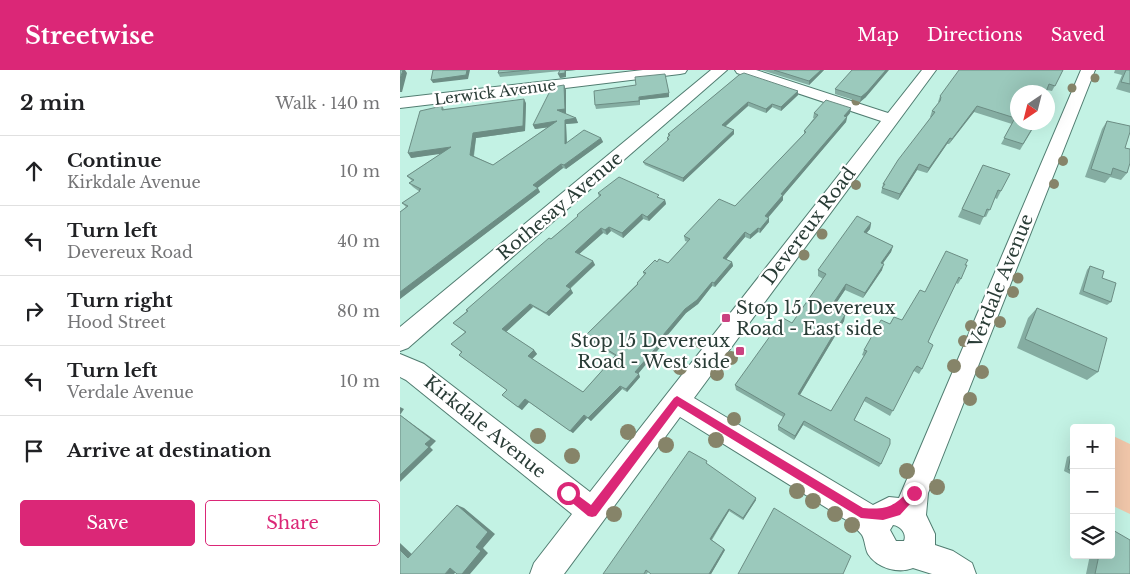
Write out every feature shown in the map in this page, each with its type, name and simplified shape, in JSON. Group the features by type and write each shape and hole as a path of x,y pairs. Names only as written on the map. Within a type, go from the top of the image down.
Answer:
{"street":[{"name":"Lerwick Avenue","path":"400,103 680,70"},
{"name":"Rothesay Avenue","path":"400,341 720,70"},
{"path":"742,70 891,119"},
{"name":"Devereux Road","path":"545,574 929,70"},
{"name":"Verdale Avenue","path":"902,540 1088,70"},
{"name":"Kirkdale Avenue","path":"400,364 415,372 592,512"},
{"path":"677,400 902,540"}],"shaded area":[{"path":"1115,437 1130,444 1130,514 1115,507"}],"building":[{"path":"433,70 467,70 466,75 431,80"},
{"path":"499,70 529,70 498,73"},
{"path":"560,70 565,70 565,73 558,74"},
{"path":"774,70 821,70 809,81"},
{"path":"852,70 886,70 861,97 835,89"},
{"path":"959,70 1063,70 1055,86 1049,84 1010,85 1010,116 977,106 952,139 950,138 929,168 919,164 900,194 882,188 898,160 935,112 932,111 940,101 940,96"},
{"path":"1126,70 1130,70 1130,84 1121,82"},
{"path":"744,73 798,91 781,107 772,104 766,109 748,102 722,125 734,130 683,178 643,162 669,139 667,138 670,135 668,134 739,75"},
{"path":"665,74 669,93 639,97 639,101 595,105 594,91 636,85 635,77"},
{"path":"564,85 565,109 557,110 576,118 565,120 565,144 584,130 601,138 533,185 538,188 400,292 400,212 408,206 402,203 421,189 409,183 414,180 407,176 451,147 408,153 420,111 442,106 442,110 524,99 523,126 473,133 470,155 493,165 557,121 533,125 552,87"},
{"path":"826,100 851,108 844,116 847,117 781,194 783,195 765,216 769,218 760,229 758,228 750,235 745,232 723,258 732,262 697,300 685,309 658,341 661,342 635,372 639,374 626,389 620,386 588,418 584,415 570,431 525,399 518,407 502,395 507,390 459,355 462,352 451,344 466,332 453,323 468,311 466,310 549,238 551,239 578,216 601,195 598,193 619,177 659,195 657,197 665,200 647,217 642,214 622,233 609,227 605,230 601,228 575,252 593,261 566,286 571,289 546,313 530,304 502,329 534,350 528,356 583,392 616,355 585,336 638,284 646,273 643,272 655,260 657,262 659,259 668,263 690,239 684,236 719,199 735,206 806,132 804,131 818,115 814,113"},
{"path":"1107,121 1130,126 1125,148 1130,149 1130,163 1127,173 1113,168 1111,175 1091,169"},
{"path":"1010,127 1010,130 1031,130 1023,144 1004,138"},
{"path":"983,165 1010,174 1001,191 998,190 990,210 987,209 984,217 962,209"},
{"path":"857,216 871,223 864,232 893,246 881,263 884,264 865,293 846,284 830,308 845,315 798,394 831,411 867,351 864,350 881,320 890,324 894,317 902,320 920,290 925,292 946,251 968,260 961,279 959,277 928,342 933,345 922,369 917,366 914,370 893,411 866,397 854,420 890,439 890,444 881,464 804,421 795,436 778,426 785,414 735,385 783,318 792,323 826,274 818,270"},
{"path":"1090,266 1104,271 1102,278 1116,283 1111,302 1083,291"},
{"path":"1037,308 1107,338 1098,372 1025,339"},
{"path":"400,415 431,439 425,444 429,447 400,475"},
{"path":"689,451 707,461 706,463 756,498 743,518 729,509 710,539 724,549 709,574 651,574 646,570 644,574 603,574"},
{"path":"457,505 488,532 476,547 481,551 462,574 457,574 450,568 445,574 400,574 400,550 408,558"},
{"path":"774,508 851,556 843,574 738,574"},
{"path":"1115,531 1130,540 1130,574 1095,574 1098,559 1115,559"}],"place":[{"name":"Stop 15 Devereux Road - East side","path":"726,318"},
{"name":"Stop 15 Devereux Road - West side","path":"740,351"}],"route":[{"path":"568,493 592,512 677,400 861,513 883,515 897,511 914,493"}]}
